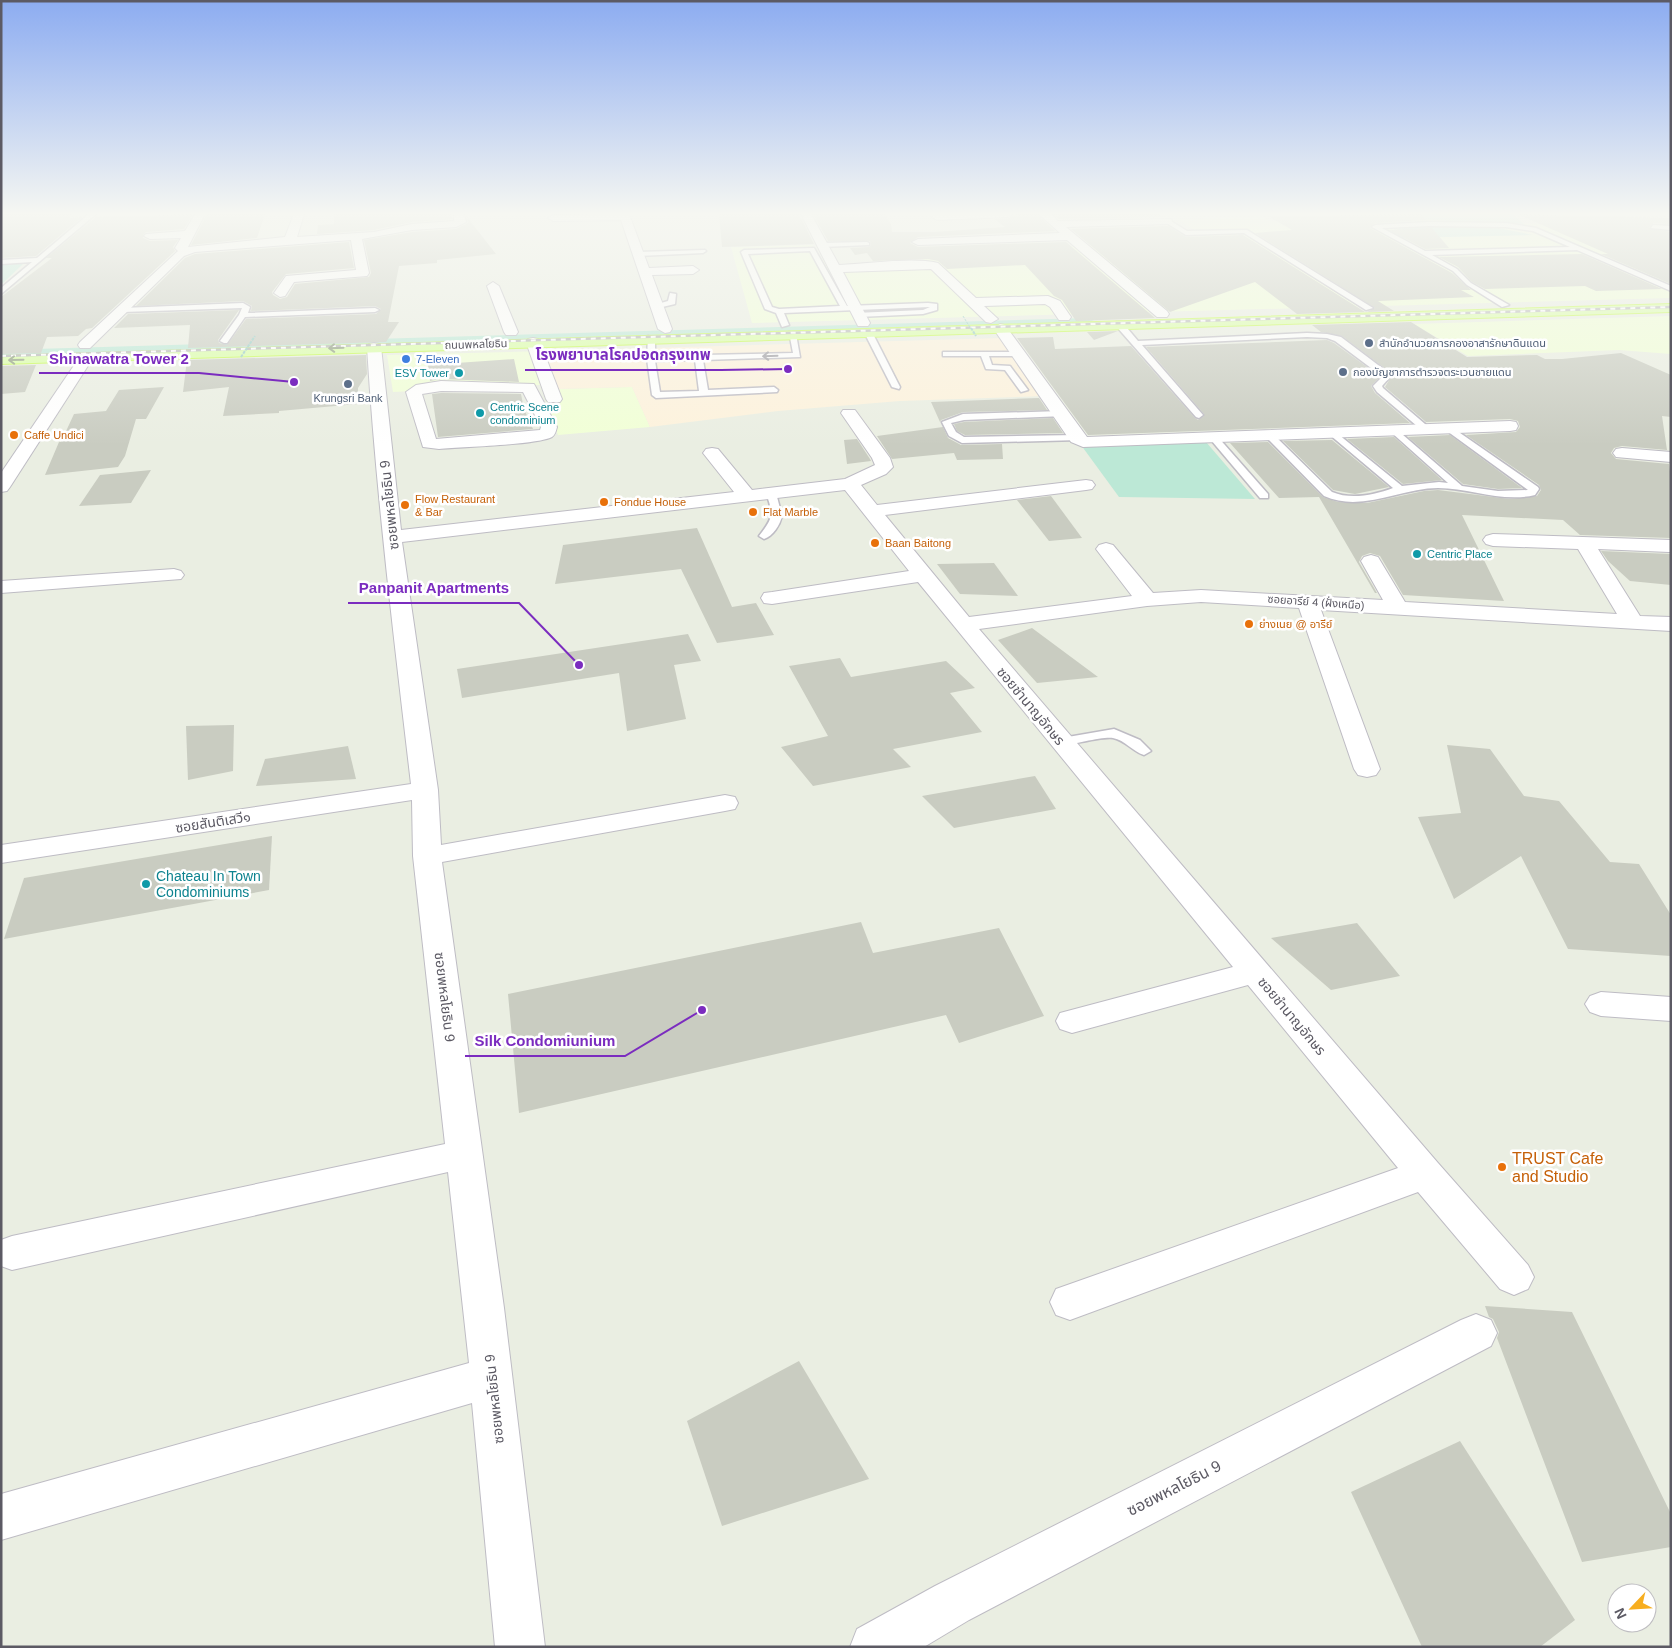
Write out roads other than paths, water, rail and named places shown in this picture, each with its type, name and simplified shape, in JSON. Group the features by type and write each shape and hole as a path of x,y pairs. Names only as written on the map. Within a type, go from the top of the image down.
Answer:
{"main road":[{"name":"ถนนพหลโยธิน","path":"1,348 85,352 374,347 652,338 788,330 858,317 996,324 1111,322 1369,308 1671,300"},
{"path":"1505,305 1518,312"},
{"name":"ถนนพหลโยธิน","path":"1167,318 1310,318 1671,308"},
{"name":"ถนนพหลโยธิน","path":"996,324 1064,317 1111,322"},
{"name":"ถนนพหลโยธิน","path":"1,360 224,341 664,329 788,330"}],"street":[{"path":"1,487 85,352 142,291"},
{"path":"495,291 511,332"},
{"path":"651,291 664,329"},
{"path":"846,291 858,317"},
{"path":"960,291 996,324 1061,414 1076,438 1084,442 1510,426"},
{"path":"1135,291 1167,318"},
{"path":"972,302 1048,300 1055,304 1064,317"},
{"path":"533,342 554,399"},
{"name":"ซอยพหลโยธิน 9","path":"374,347 397,403 392,536 425,790 427,856 492,1377 520,1647"},
{"path":"441,386 529,387 550,427 547,433 537,436 439,444 429,443 397,403 421,388 441,386"},
{"path":"392,536 850,484 861,477 878,472 884,467 881,458 849,413"},
{"path":"712,453 747,496"},
{"path":"1622,453 1671,457"},
{"name":"ซอยชำนาญอักษร","path":"850,484 962,624 1514,1277"},
{"path":"871,510 1086,485"},
{"path":"1493,540 1669,546"},
{"path":"1584,543 1632,621"},
{"path":"1106,549 1147,600"},
{"path":"1370,561 1398,608"},
{"path":"1,588 174,575"},
{"path":"772,598 923,575"},
{"name":"ซอยอารีย์ 4 (ฝั่งเหนือ)","path":"962,624 1147,600 1201,596 1671,624"},
{"path":"1308,602 1367,769"},
{"name":"ซอยสันติเสวี๑","path":"1,854 425,790"},
{"path":"427,856 725,803"},
{"path":"1072,1021 1255,972"},
{"path":"1601,1004 1671,1009"},
{"path":"12,1253 465,1154"},
{"path":"1070,1302 1425,1174"},
{"name":"ซอยพหลโยธิน 9","path":"875,1647 952,1603 1476,1333"},
{"path":"1,1517 492,1377"}],"lane":[{"path":"762,291 770,309 778,310 858,317 923,312 934,310 934,306 928,305 858,317"},
{"path":"840,291 858,317 896,387"},
{"path":"1341,291 1369,308"},
{"path":"1481,291 1505,305"},
{"path":"657,307 672,302 672,294"},
{"path":"123,310 240,305 246,307 243,315 224,341"},
{"path":"243,315 375,310"},
{"path":"651,359 797,355 778,310"},
{"path":"1310,318 1333,338"},
{"path":"1111,322 1136,343 1199,415"},
{"path":"1136,343 1307,335 1338,339 1384,373 1385,378 1378,386 1380,390 1427,430"},
{"path":"652,338 651,359 656,395 774,390"},
{"path":"946,354 1017,354"},
{"path":"986,355 989,367 1007,368 1024,390"},
{"path":"699,358 704,394"},
{"path":"1061,414 962,417 946,422 952,434 962,440 1076,438"},
{"path":"1270,436 1328,494 1337,498 1359,499 1378,497 1400,489 1439,486 1498,494 1531,493 1534,489 1450,429"},
{"path":"1395,431 1459,488"},
{"path":"1332,433 1400,489"},
{"path":"1214,438 1264,496"},
{"path":"764,536 776,522 778,516 771,493"},
{"path":"1062,742 1114,733 1135,743 1144,751"}],"railway":[{"path":"1,356 1671,307"}],"place":[{"name":"สำนักอำนวยการกองอาสารักษาดินแดน","path":"1369,343"},
{"name":"7-Eleven","path":"406,359"},
{"name":"โรงพยาบาลโรคปอดกรุงเทพ","path":"788,369"},
{"name":"กองบัญชาการตำรวจตระเวนชายแดน","path":"1343,372"},
{"name":"ESV Tower","path":"459,373"},
{"name":"Shinawatra Tower 2","path":"294,382"},
{"name":"Krungsri Bank","path":"348,384"},
{"name":"Centric Scene condominium","path":"480,413"},
{"name":"Caffe Undici","path":"14,435"},
{"name":"Fondue House","path":"604,502"},
{"name":"Flow Restaurant & Bar","path":"405,505"},
{"name":"Flat Marble","path":"753,512"},
{"name":"Baan Baitong","path":"875,543"},
{"name":"Centric Place","path":"1417,554"},
{"name":"ย่างเนย @ อารีย์","path":"1249,624"},
{"name":"Panpanit Apartments","path":"579,665"},
{"name":"Chateau In Town Condominiums","path":"146,884"},
{"name":"Silk Condomiunium","path":"702,1010"},
{"name":"TRUST Cafe and Studio","path":"1502,1167"}]}
